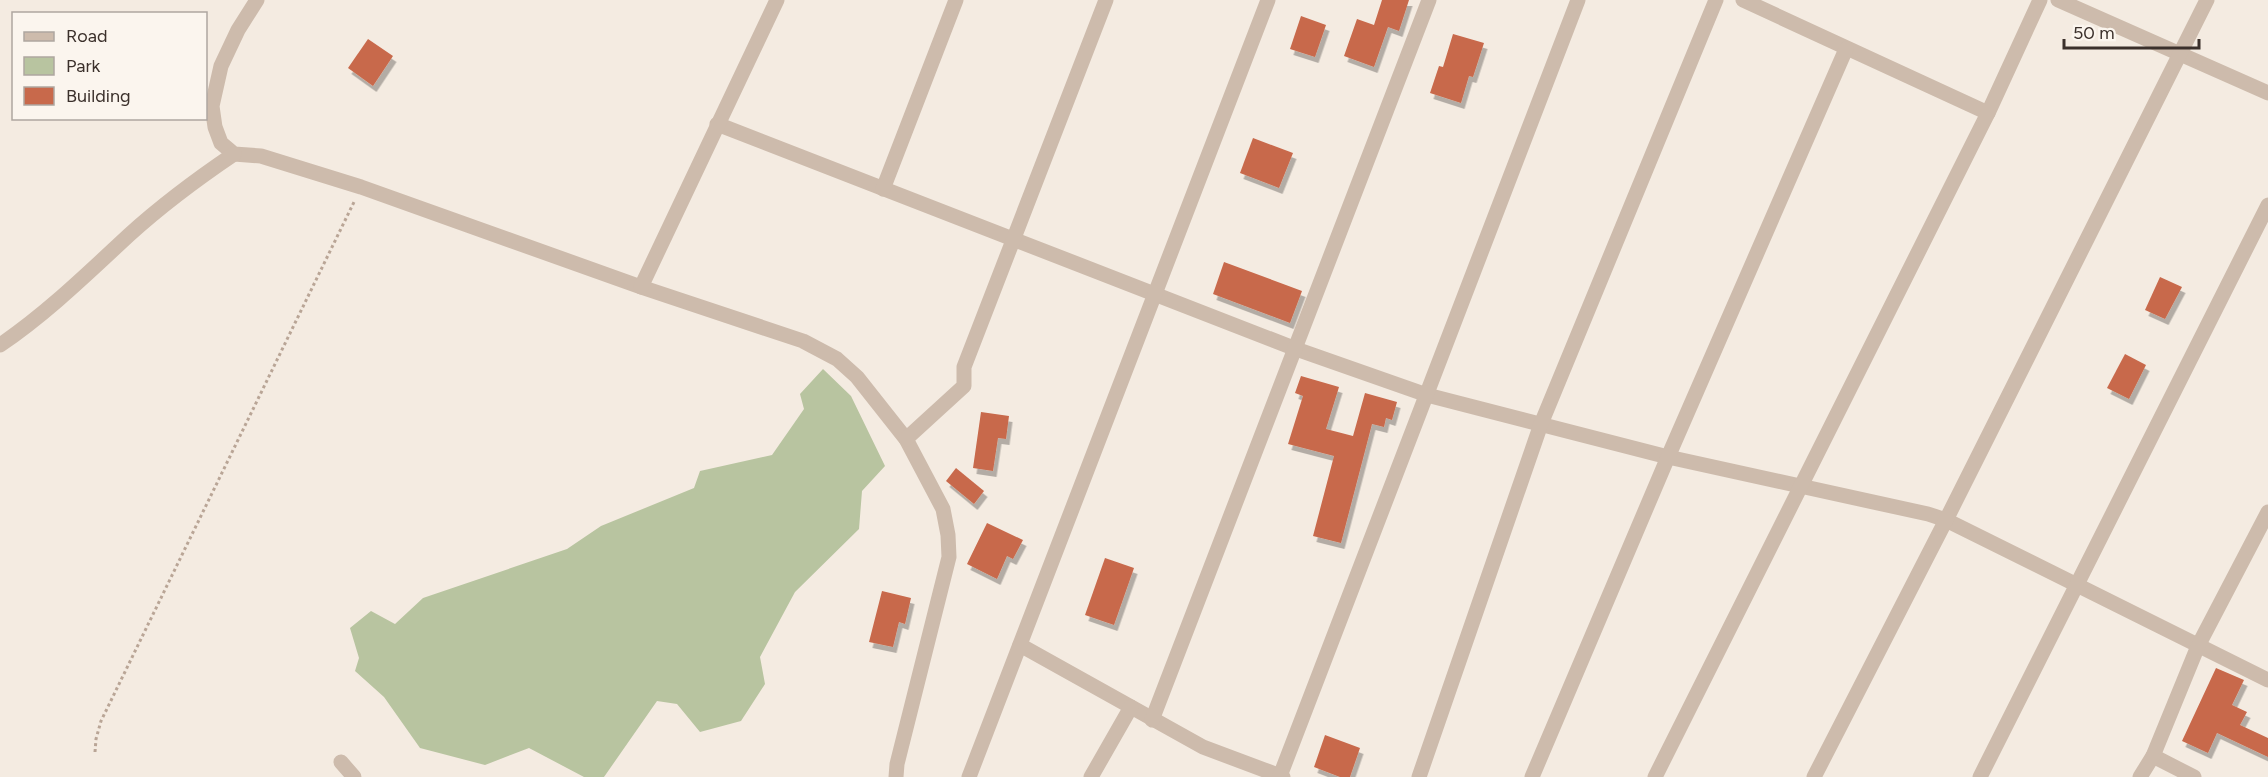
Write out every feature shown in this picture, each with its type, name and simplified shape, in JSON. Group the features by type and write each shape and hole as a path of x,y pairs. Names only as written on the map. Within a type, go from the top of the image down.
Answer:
{"street":[{"path":"257,0 238,30 221,66 212,106 215,127 221,143 234,154 261,156 361,187 641,287 803,341 837,359 857,377 906,439 943,509 948,535 948,557 897,764 896,777"},
{"path":"641,287 777,0"},
{"path":"883,189 956,0"},
{"path":"906,439 964,386 964,367 1106,0"},
{"path":"969,777 1268,0"},
{"path":"1152,720 1430,0"},
{"path":"1020,645 1203,747 1282,776 1578,0"},
{"path":"1419,777 1541,424 1716,0"},
{"path":"1743,0 1988,113"},
{"path":"1655,777 1988,113 2040,0"},
{"path":"2058,0 2268,93"},
{"path":"1814,777 2207,0"},
{"path":"1532,777 1668,457 1846,49"},
{"path":"717,124 1296,349 1427,395 1668,457 1946,520 2268,681"},
{"path":"0,345 23,329 191,183 234,154"},
{"path":"1980,777 2268,205"},
{"path":"2140,777 2152,756 2198,646 2268,512"},
{"path":"1091,777 1131,707"},
{"path":"2152,756 2194,777"},
{"path":"340,762 354,777"}],"path":[{"path":"95,752 101,721 361,187"}],"green space":[{"path":"823,369 851,396 885,466 862,491 859,529 795,592 760,657 765,684 741,721 700,732 677,704 657,701 604,777 584,777 529,748 485,765 420,748 384,697 355,671 359,658 350,628 371,611 395,624 423,598 567,549 601,526 694,488 700,471 772,455 804,409 800,394"}],"building":[{"path":"1382,0 1409,0 1399,31 1388,27 1374,67 1344,56 1357,19 1374,25"},
{"path":"1301,16 1326,25 1315,57 1290,49"},
{"path":"1453,34 1484,43 1473,77 1469,76 1461,103 1430,93 1439,66 1443,67"},
{"path":"368,39 393,56 373,86 348,68"},
{"path":"1253,138 1293,153 1279,188 1240,173"},
{"path":"1224,262 1302,291 1290,323 1213,294"},
{"path":"2160,277 2182,287 2165,319 2145,310"},
{"path":"2125,354 2146,365 2129,399 2107,388"},
{"path":"1301,376 1339,387 1326,429 1353,436 1365,393 1397,402 1392,420 1386,418 1384,427 1372,424 1341,543 1313,536 1334,456 1288,444 1303,396 1295,393"},
{"path":"981,412 1009,416 1006,439 998,438 993,471 973,468"},
{"path":"956,468 984,491 974,504 946,481"},
{"path":"987,523 1023,540 1013,559 1007,556 997,579 967,564"},
{"path":"1105,558 1134,568 1114,625 1085,615"},
{"path":"882,591 911,598 905,624 899,622 893,647 869,642"},
{"path":"2216,668 2244,680 2232,705 2247,712 2240,725 2268,738 2268,757 2217,733 2208,753 2182,741"},
{"path":"1325,735 1360,748 1350,777 1340,777 1314,767"}]}
